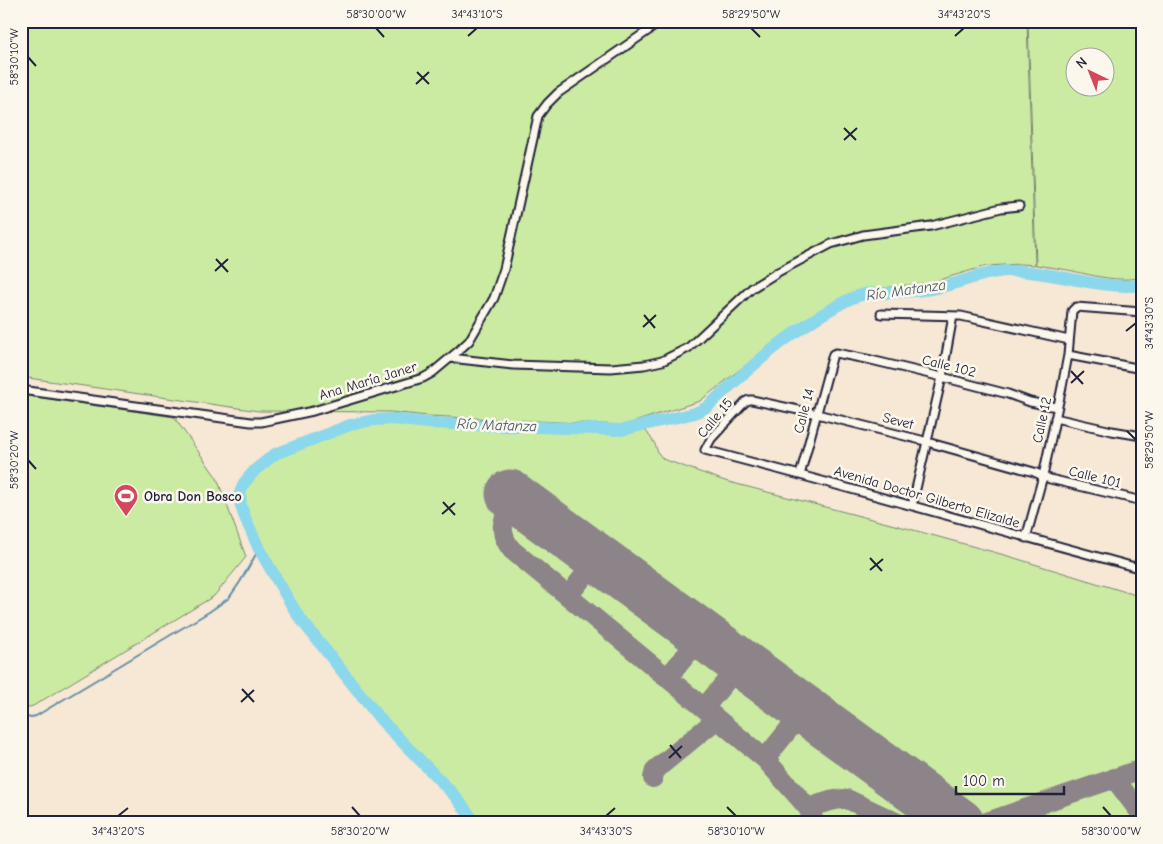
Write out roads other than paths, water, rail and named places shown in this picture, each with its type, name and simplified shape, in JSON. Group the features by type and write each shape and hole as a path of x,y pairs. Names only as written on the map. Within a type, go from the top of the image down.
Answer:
{"street":[{"name":"Ana María Janer","path":"21,390 241,421 261,422 312,411 423,378 450,358 469,340 494,298 504,269 538,116 558,93 662,21"},
{"path":"450,358 513,365 612,368 662,361 688,348 752,288 831,244 863,235 931,226 1001,208 1019,206"},
{"name":"Calle 12","path":"1026,538 1043,476 1068,355 1073,308 1142,312"},
{"path":"881,314 970,318 1069,340"},
{"path":"912,506 942,377 953,316"},
{"name":"Calle 102","path":"833,354 871,360 1008,394 1030,402 1057,407"},
{"name":"Calle 14","path":"800,475 833,354"},
{"path":"1068,355 1142,369"},
{"name":"Sevet","path":"745,402 752,400 817,414 927,442 1043,476"},
{"name":"Calle 15","path":"705,450 711,439 745,402"},
{"path":"1055,418 1142,436"},
{"name":"Avenida Doctor Gilberto Elizalde","path":"705,450 1140,568"},
{"name":"Calle 101","path":"1043,476 1142,501"},
{"path":"1140,568 1142,552"}],"waterway":[{"name":"Río Matanza","path":"474,823 455,796 381,720 299,617 259,549 241,506 240,493 244,483 255,470 275,454 350,425 373,420 393,419 427,423 622,430 695,413 707,407 750,368 795,332 842,303 862,295 931,289 987,274 1008,271 1034,272 1111,285 1142,285"},
{"path":"21,719 36,716 209,612 229,598 259,549"}],"place":[{"name":"Obra Don Bosco","path":"126,517"}]}
